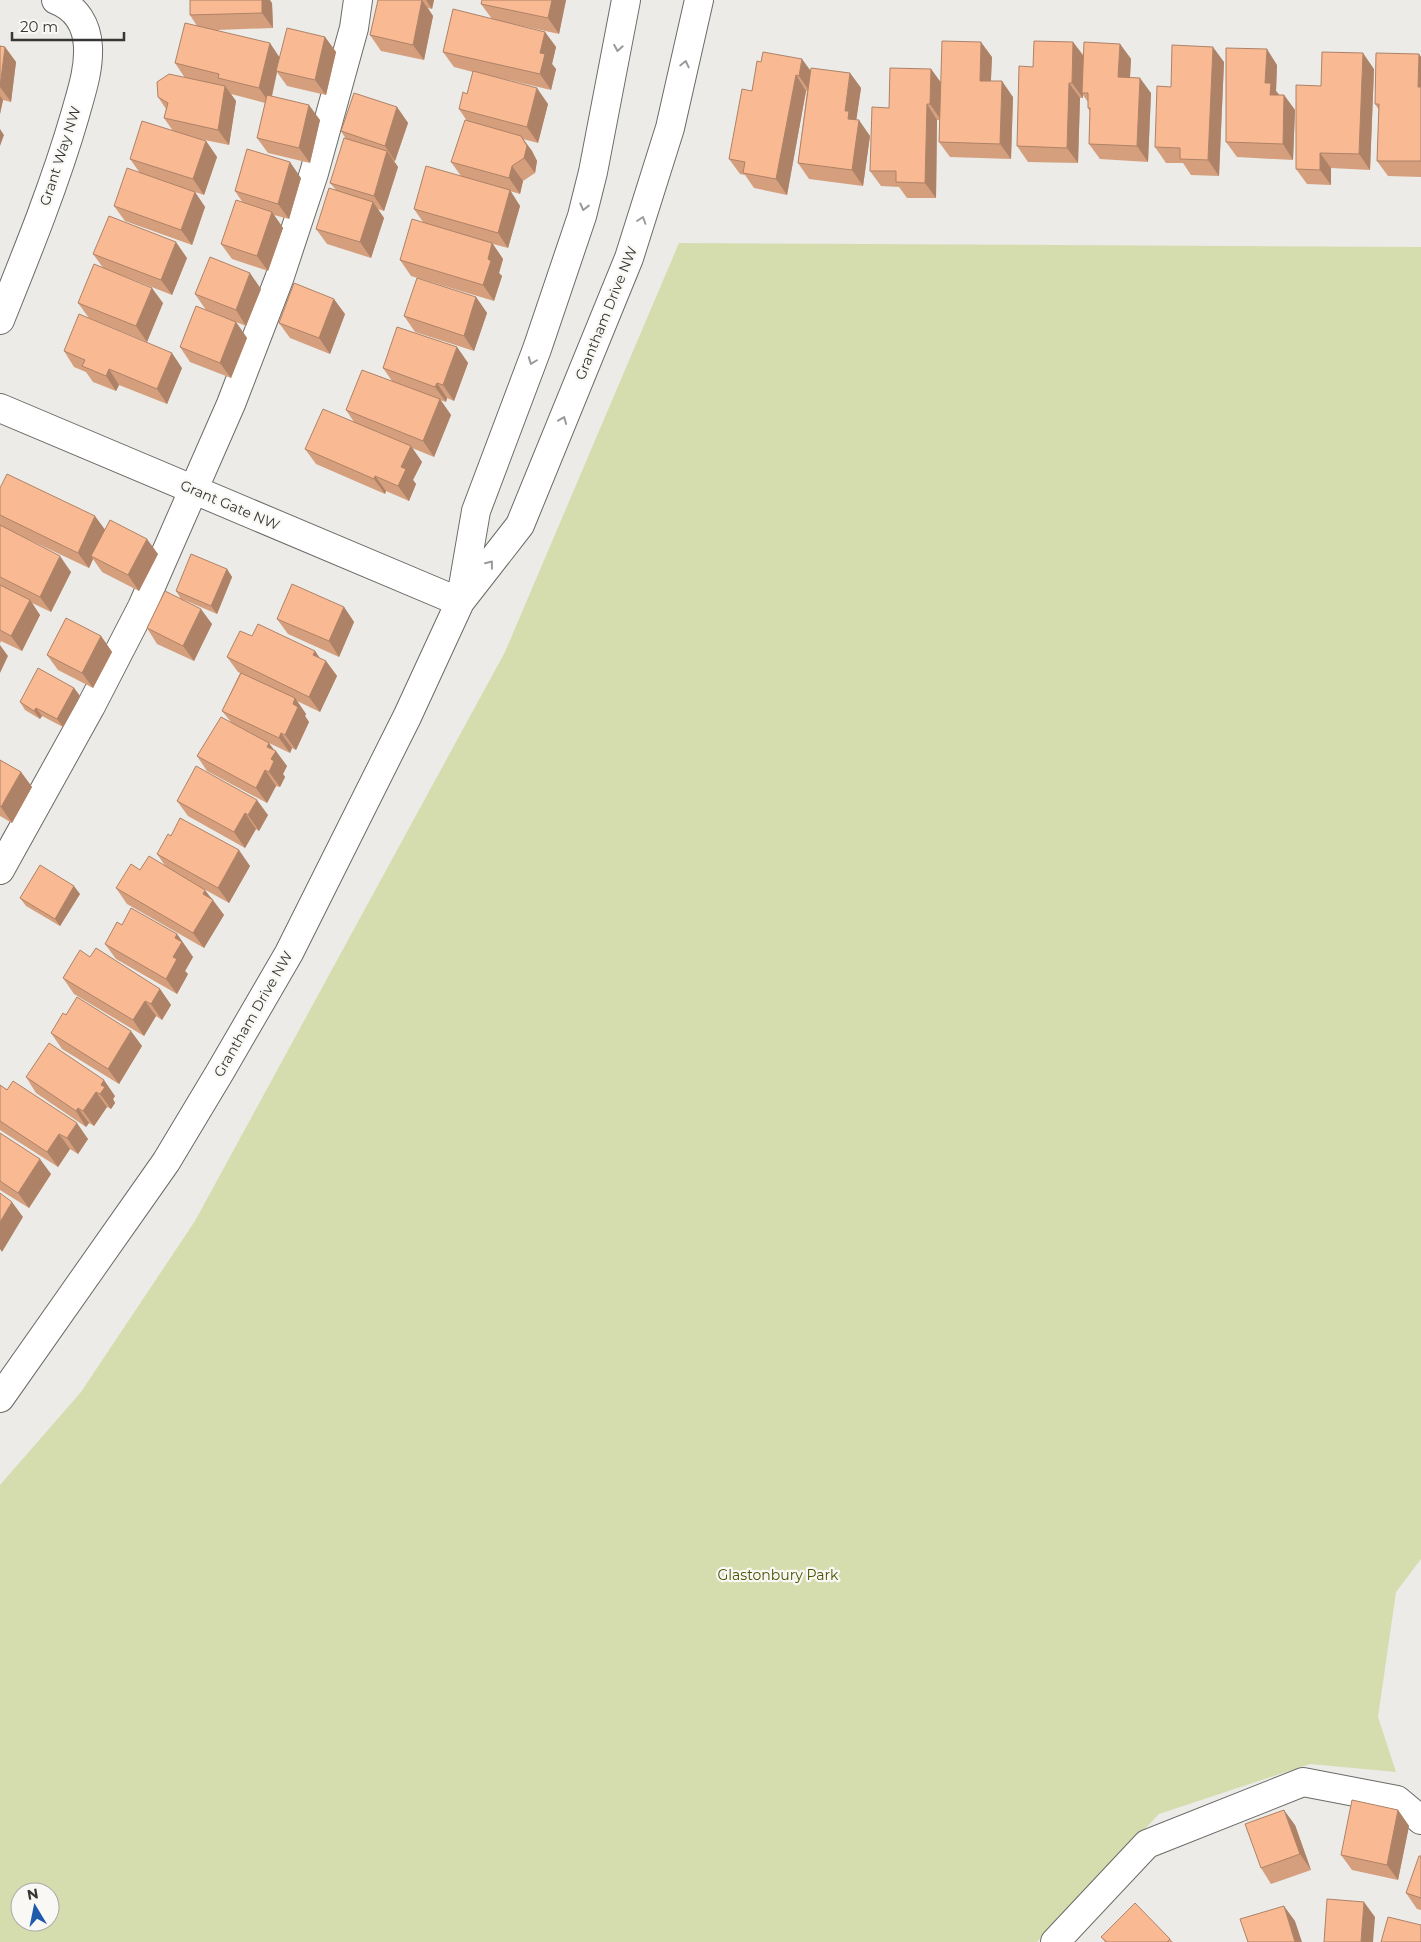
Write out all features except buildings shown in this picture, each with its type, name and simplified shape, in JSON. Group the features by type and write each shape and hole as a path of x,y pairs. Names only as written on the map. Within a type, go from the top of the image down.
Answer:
{"street":[{"name":"Grant Way NW","path":"0,320 55,175 88,68 88,46 84,27 78,14 56,0"},
{"path":"0,870 91,706 142,607 194,490 255,342 314,173 354,28 358,0"},
{"name":"Grantham Drive NW","path":"460,602 476,511 540,341 582,216 595,164 626,0"},
{"name":"Grantham Drive NW","path":"0,1398 166,1162 289,952 407,717 460,602 520,525 629,258 670,128 699,0"},
{"name":"Grant Gate NW","path":"0,408 460,602"},
{"path":"1055,1942 1147,1844 1303,1782 1397,1800 1421,1820"}],"green space":[{"name":"Glastonbury Park","path":"679,243 1421,247 1421,1559 1396,1592 1378,1717 1396,1772 1310,1764 1159,1814 1037,1942 0,1942 0,1485 81,1392 195,1221 505,652"}]}
